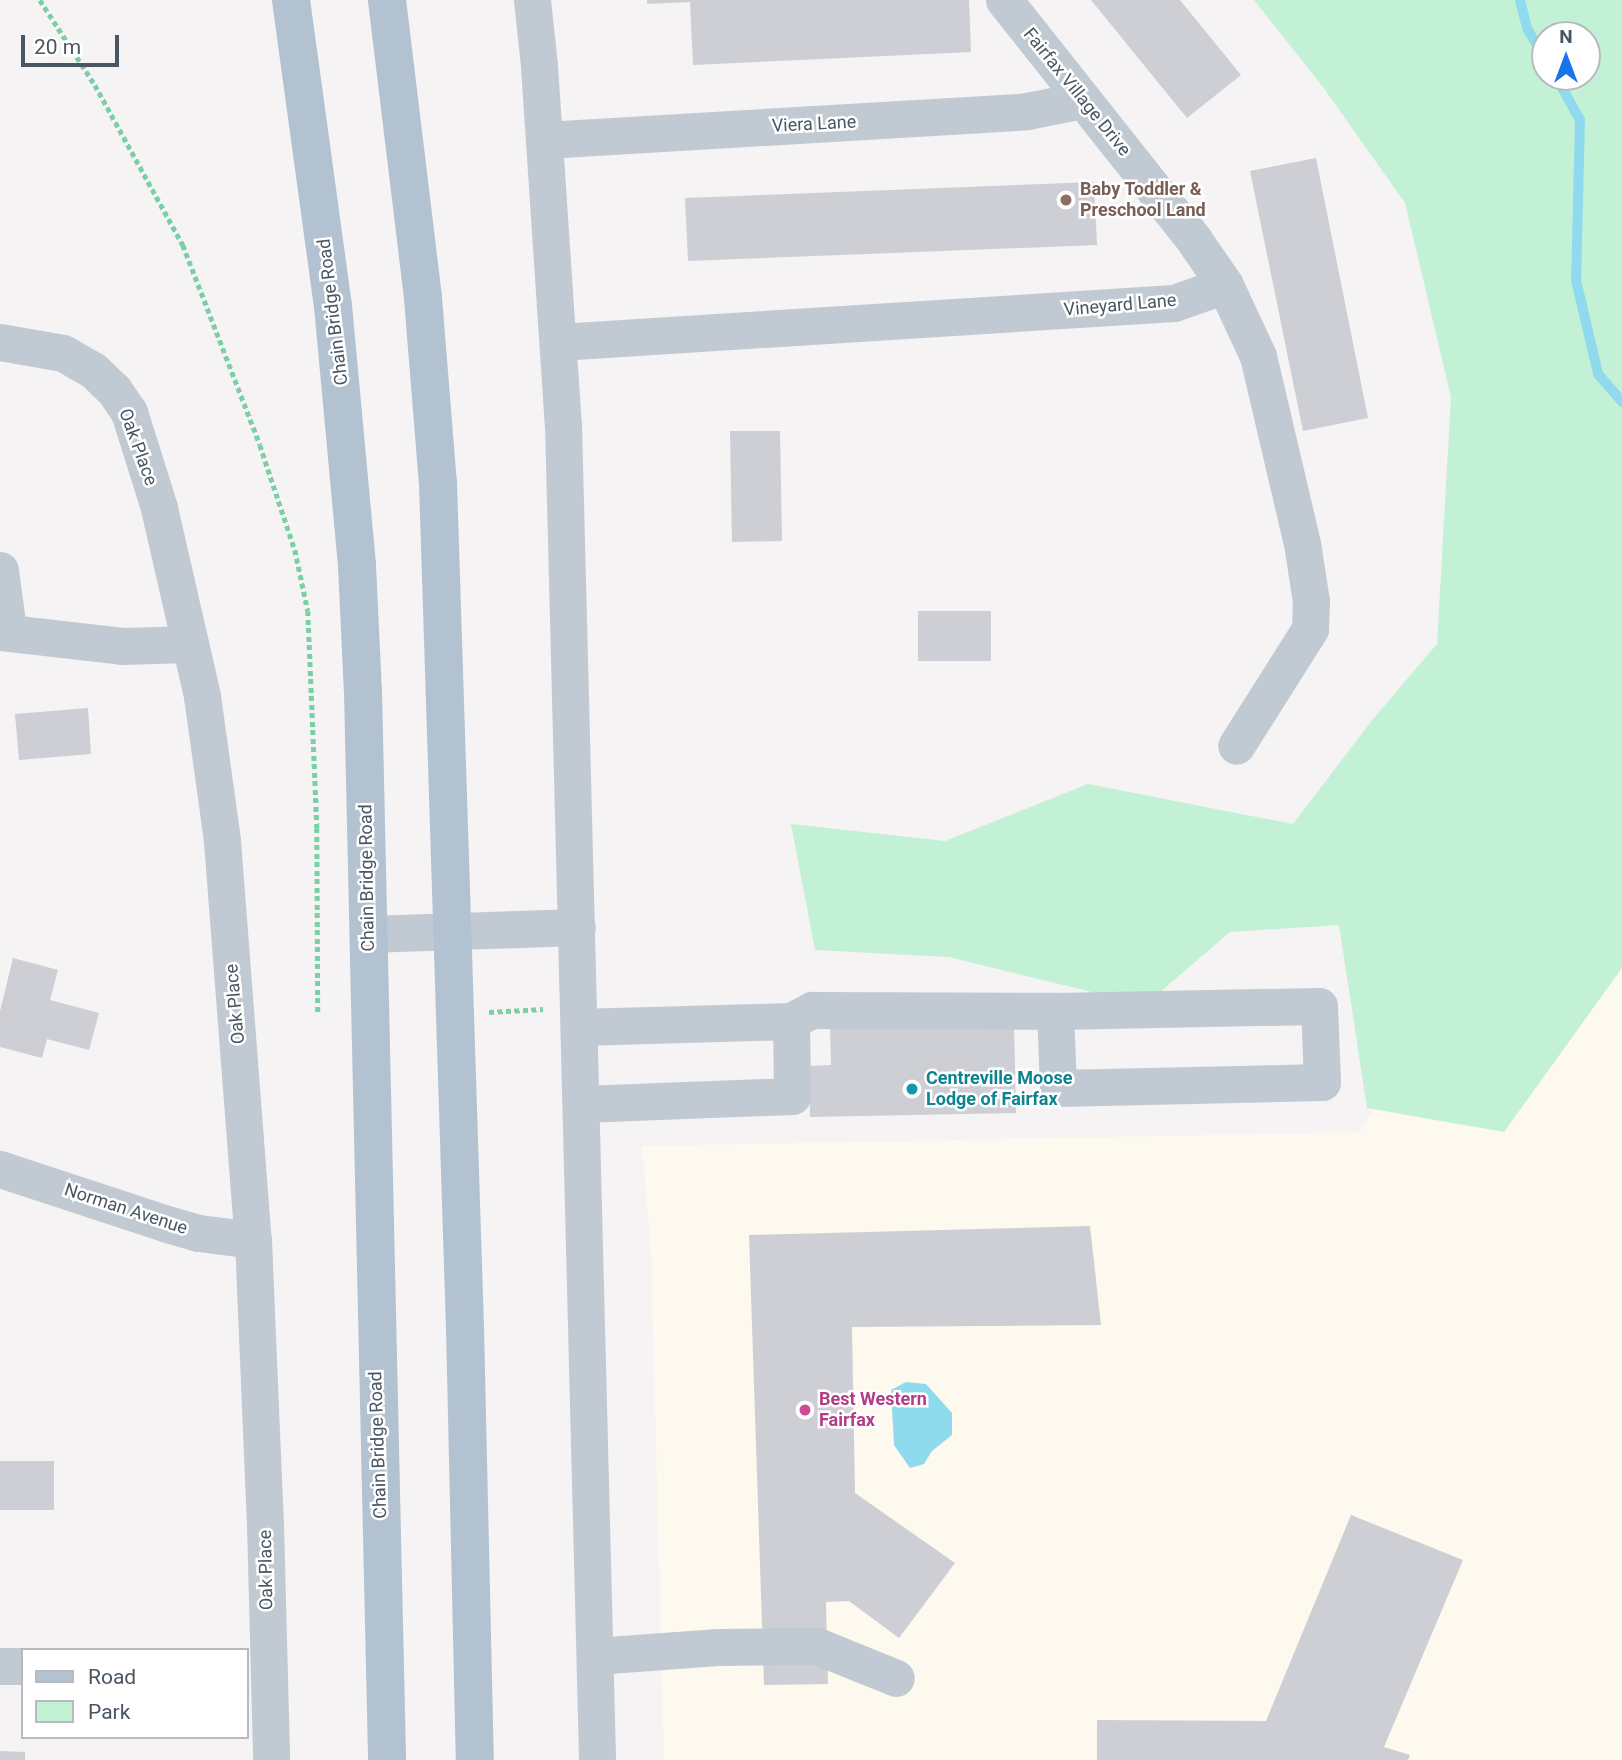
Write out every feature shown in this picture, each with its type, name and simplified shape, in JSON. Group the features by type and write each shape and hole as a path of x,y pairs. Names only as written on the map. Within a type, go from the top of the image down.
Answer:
{"main road":[{"name":"Chain Bridge Road","path":"291,0 333,306 351,479 363,691 387,1760"},
{"path":"387,0 423,298 437,470 475,1760"}],"street":[{"path":"532,0 559,342 577,927 565,1018 581,1104 597,1760"},
{"name":"Fairfax Village Drive","path":"1004,0 1195,240 1225,285"},
{"name":"Viera Lane","path":"545,140 1027,111 1082,100"},
{"path":"1225,285 1258,356 1302,543 1311,601 1310,629 1236,746"},
{"name":"Vineyard Lane","path":"559,342 1174,303 1225,285"},
{"name":"Oak Place","path":"0,342 62,353 93,370 114,390 129,412 159,508 202,696 222,841 253,1240 265,1524 257,1664 271,1760"},
{"path":"0,570 4,632 122,646 190,644"},
{"path":"368,934 577,927"},
{"path":"565,1018 791,1021 812,1010 1055,1011 1319,1006 1322,1082 1058,1088 1055,1011"},
{"path":"581,1104 792,1096 791,1021"},
{"name":"Norman Avenue","path":"0,1168 167,1224 253,1240"},
{"path":"595,1656 718,1647 817,1646 896,1678"},
{"path":"0,1666 21,1666"}],"path":[{"path":"40,0 95,85 183,245 260,445 295,550 308,611 317,828 318,1014"},
{"path":"485,1012 565,1018"}],"shaded area":[{"path":"1622,709 1622,1760 664,1760 651,1253 642,1146 1360,1132"}],"green space":[{"path":"1254,0 1622,0 1622,968 1504,1132 1367,1108 1339,925 1230,932 1145,1005 949,957 815,950 791,824 945,841 1088,784 1293,824 1373,719 1437,644 1451,397 1405,203 1323,87"}],"water":[{"path":"906,1382 926,1384 952,1413 952,1435 932,1451 924,1464 910,1468 894,1445 891,1390"}],"building":[{"path":"647,0 969,0 971,52 693,65 690,2 647,4"},
{"path":"1091,0 1180,0 1241,75 1187,118"},
{"path":"1316,158 1368,418 1303,431 1250,171"},
{"path":"1094,182 1097,245 688,261 685,198"},
{"path":"730,431 780,431 782,541 732,542"},
{"path":"918,611 991,611 991,661 918,661"},
{"path":"88,708 91,754 19,760 15,714"},
{"path":"13,958 58,970 50,1000 99,1013 89,1050 47,1039 42,1058 0,1047 0,1011"},
{"name":"Centreville Moose Lodge of Fairfax","path":"1014,1024 1016,1113 810,1117 809,1066 831,1065 830,1027"},
{"name":"Best Western Fairfax","path":"1090,1226 1101,1325 852,1327 855,1493 955,1563 899,1638 849,1601 826,1602 828,1684 764,1685 749,1235"},
{"path":"0,1461 54,1461 54,1510 0,1510"},
{"path":"1351,1515 1463,1560 1384,1747 1410,1755 1408,1760 1097,1760 1097,1720 1266,1721"},
{"path":"0,1751 25,1752 25,1760 0,1760"}],"waterway":[{"path":"1520,0 1531,35"},
{"path":"1564,91 1580,120 1576,280 1598,374 1622,402"}],"place":[{"name":"Baby Toddler & Preschool Land","path":"1066,200"},
{"name":"Centreville Moose Lodge of Fairfax","path":"912,1089"},
{"name":"Best Western Fairfax","path":"805,1410"}]}
